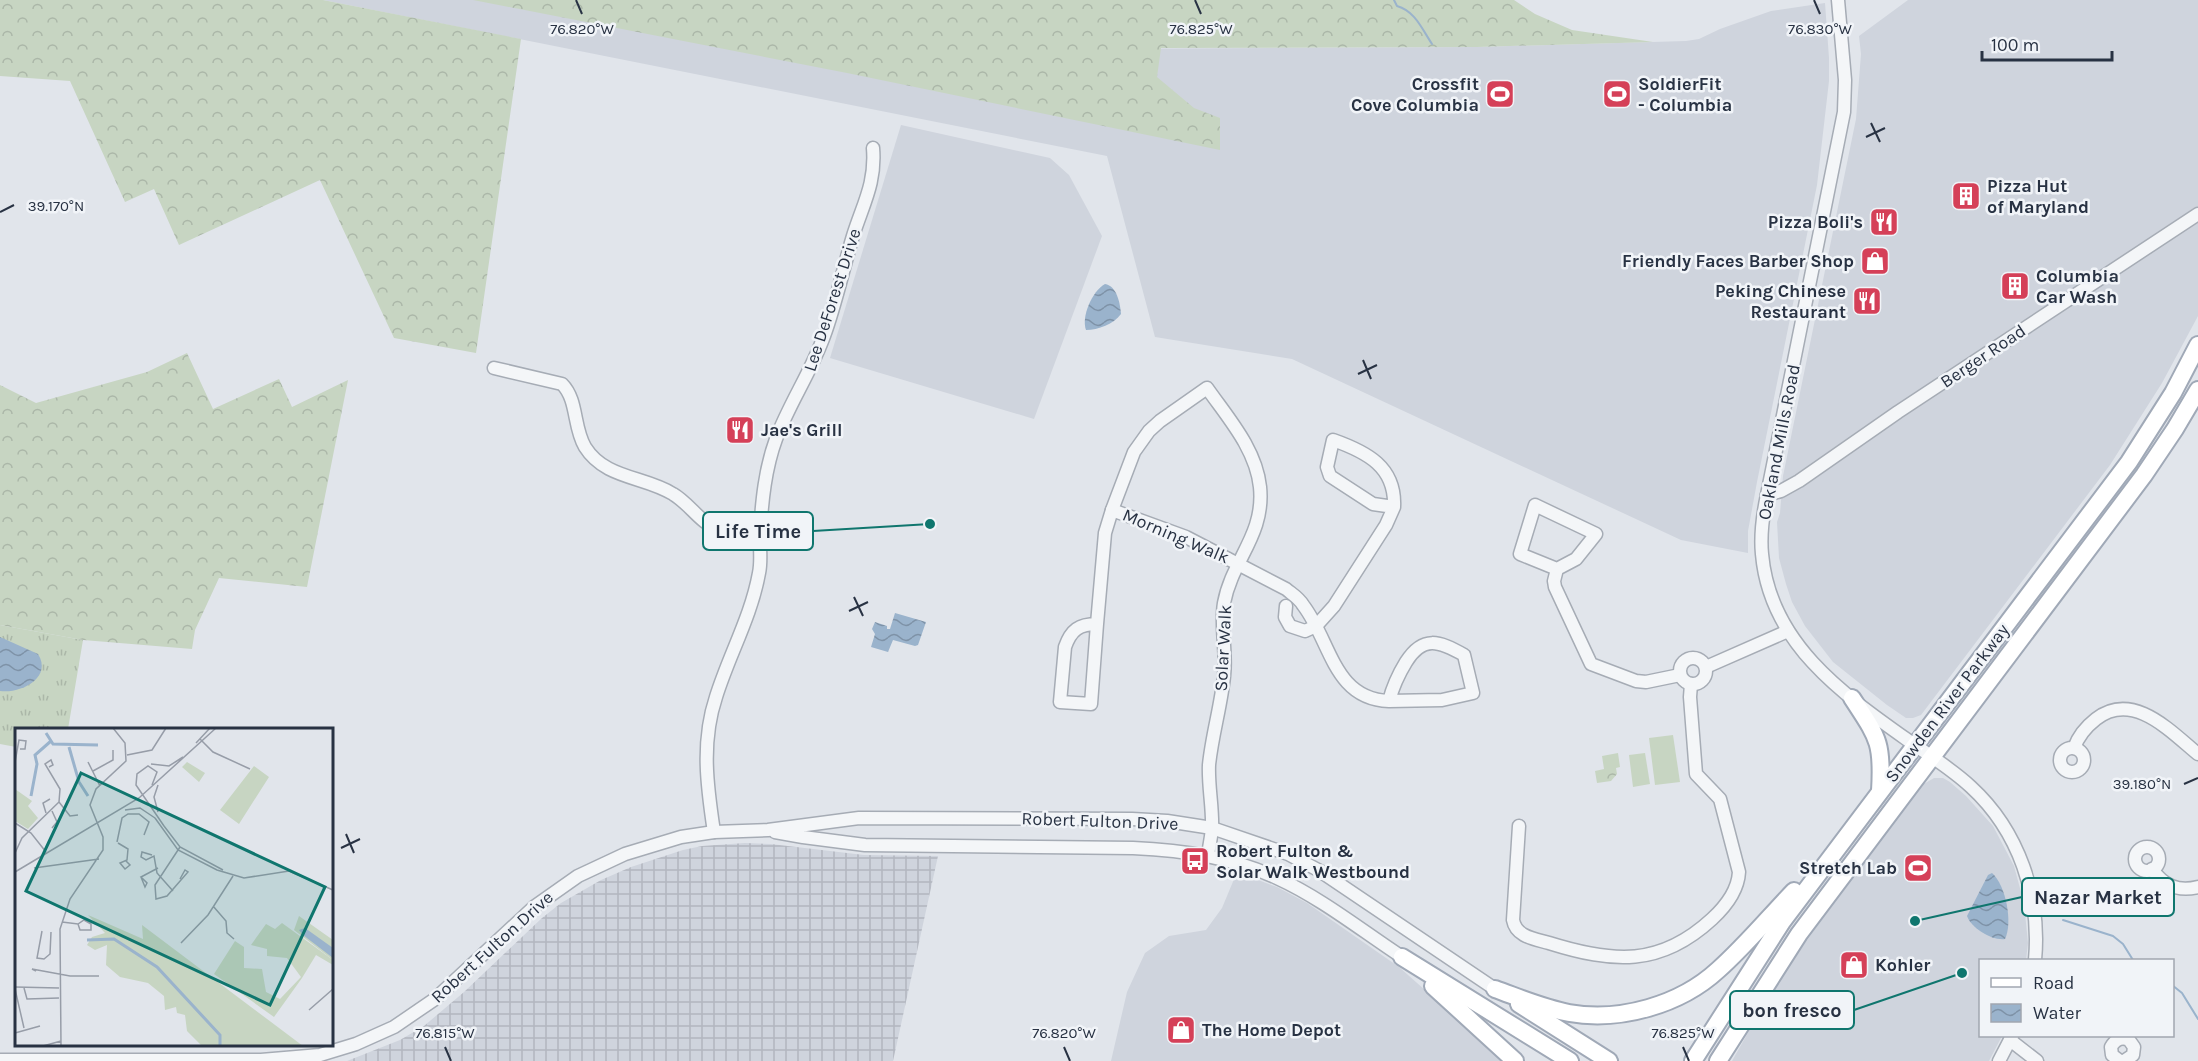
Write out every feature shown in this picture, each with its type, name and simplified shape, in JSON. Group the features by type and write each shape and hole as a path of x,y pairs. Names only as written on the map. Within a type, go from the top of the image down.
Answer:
{"main road":[{"name":"Snowden River Parkway","path":"1693,1061 1747,974 1835,850 2129,462 2193,364 2198,345"},
{"name":"Snowden River Parkway","path":"1718,1061 1799,934 2144,476 2198,390"},
{"path":"1852,698 1880,746 1882,765 1880,791"},
{"path":"1496,988 1536,1004 1586,1015 1640,1010 1675,998 1718,971 1835,850"},
{"path":"1402,957 1515,1061"},
{"path":"1402,957 1570,1061"},
{"path":"1496,988 1564,1035 1609,1061"}],"street":[{"name":"Oakland Mills Road","path":"1838,0 1845,80 1841,133 1767,495 1762,525 1762,554 1773,600 1788,631 1815,667 1852,698 1958,776 1980,796 2000,821 2022,862 2033,901 2036,923 2035,959"},
{"name":"Lee DeForest Drive","path":"714,832 706,774 707,739 715,698 752,604 761,561 763,494 770,455 824,336 854,234 872,183 873,148"},
{"name":"Berger Road","path":"1767,495 1799,482 1896,414 2198,214"},
{"path":"494,368 562,384 572,401 579,435 592,456 610,470 665,489 710,526 721,531 760,535"},
{"name":"Solar Walk","path":"1112,510 1134,452 1145,436 1160,421 1208,388 1246,444 1254,460 1261,497 1258,522 1251,543 1239,563 1223,611 1225,673 1208,775 1212,828 1208,856"},
{"path":"1286,606 1285,617 1290,626 1305,631 1316,626 1334,606 1386,525 1394,507 1392,483 1379,464 1356,449 1333,440 1327,467 1330,476 1373,504 1394,507"},
{"path":"1557,569 1520,554 1535,506 1596,534 1576,559 1557,569 1554,581 1591,664 1636,681 1646,682 1680,675"},
{"path":"1097,624 1080,626 1072,632 1068,639 1065,647 1060,702 1091,704 1105,533 1112,510"},
{"name":"Morning Walk","path":"1112,510 1170,530 1239,563 1286,589 1297,598 1316,626 1345,681 1371,700 1389,701 1442,700 1473,693 1464,655 1440,645 1429,643 1420,645 1414,650 1394,681 1389,701"},
{"path":"1706,668 1788,631"},
{"path":"1689,658 1699,659 1706,668 1703,680 1699,683 1691,684 1683,680 1680,675 1681,666 1689,658"},
{"path":"1519,826 1513,920 1518,931 1527,936 1576,951 1626,958 1644,957 1679,944 1707,924 1730,897 1738,881 1739,872 1720,798 1696,774 1690,707 1691,684"},
{"path":"2074,748 2080,736 2099,717 2112,710 2127,709 2149,716 2198,754"},
{"name":"Robert Fulton Drive","path":"0,1060 261,1060 304,1057 345,1047 371,1038 414,1014 456,981 534,908 578,876 626,854 655,844 714,832 768,830 859,818 1132,819 1167,821 1212,828 1288,854 1320,871 1496,988"},
{"name":"Robert Fulton Drive","path":"768,830 865,845 1133,848 1164,849 1208,856 1238,863 1277,878 1305,893 1402,957"},
{"path":"2152,869 2168,886 2184,889 2198,887"},
{"path":"1999,1061 2011,1038 2037,1061"}],"shaded area":[{"path":"323,0 506,0 1080,49 1477,47 1686,41 1699,39 1771,11 1825,3 1829,81 1817,185 1757,482 1748,531 1748,553 1681,540 1292,359 1155,337 1107,156"},
{"path":"1908,0 2198,0 2198,316 2162,383 2110,465 1921,715 1913,718 1906,718 1887,705 1833,662 1805,626 1792,602 1779,558 1777,522 1780,513 1783,476 1856,119 1861,54 1859,36"},
{"path":"901,125 1050,158 1069,175 1102,236 1034,419 830,358"},
{"path":"1934,778 1943,778 1950,782 1993,826 2014,866 2024,903 2028,943 2026,959 1979,959 1979,1037 2001,1037 1989,1061 1732,1061 1766,1001 1807,940 1922,785"},
{"path":"745,843 864,855 938,856 893,1061 347,1061 400,1040 424,1026 464,992 542,918 561,903 601,880 631,867 683,850 702,846"},
{"path":"1237,872 1277,887 1307,903 1399,967 1505,1061 1111,1061 1127,992 1145,953 1169,936 1206,930 1222,908"}],"green space":[{"path":"0,0 323,0 521,39 476,353 394,338 320,180 179,245 154,189 125,202 70,81 0,76"},
{"path":"473,0 1514,0 1535,14 1572,30 1653,42 1477,47 1161,48 1157,77 1194,108 1220,118 1220,150 847,73"},
{"path":"187,353 213,409 279,379 292,407 348,380 307,587 219,578 195,630 192,649 83,640 0,625 0,385 36,403 147,372"},
{"path":"0,625 83,640 68,728 15,728 15,747 0,744"},
{"path":"1673,735 1680,782 1655,785 1649,738"},
{"path":"1618,753 1620,767 1616,768 1617,774 1611,781 1597,783 1595,771 1604,769 1602,756"},
{"path":"1645,753 1650,784 1633,787 1629,755"}],"water":[{"path":"1105,284 1115,291 1121,314 1105,326 1086,330 1086,312 1096,292"},
{"path":"895,613 926,622 918,645 893,640 888,652 871,647 875,634 872,629 875,622 890,629"},
{"path":"0,637 38,654 41,670 32,683 16,690 0,691"},
{"path":"1992,873 2001,886 2007,904 2008,924 2005,939 1994,938 1983,933 1969,921 1967,916 1988,875"}],"waterway":[{"path":"1394,0 1397,6 1413,16 1432,44"},
{"path":"2063,920 2113,936 2123,944 2132,959"},
{"path":"2174,987 2182,993 2198,1019"}],"place":[{"name":"Crossfit Cove Columbia","path":"1500,94"},
{"name":"SoldierFit - Columbia","path":"1617,94"},
{"name":"Pizza Hut of Maryland","path":"1966,196"},
{"name":"Pizza Boli's","path":"1884,222"},
{"name":"Friendly Faces Barber Shop","path":"1875,261"},
{"name":"Columbia Car Wash","path":"2015,286"},
{"name":"Peking Chinese Restaurant","path":"1867,301"},
{"name":"Jae's Grill","path":"740,430"},
{"name":"Life Time","path":"930,524"},
{"name":"Robert Fulton & Solar Walk Westbound","path":"1195,861"},
{"name":"Stretch Lab","path":"1918,868"},
{"name":"Nazar Market","path":"1915,921"},
{"name":"Kohler","path":"1854,965"},
{"name":"bon fresco","path":"1962,973"},
{"name":"The Home Depot","path":"1181,1030"}]}
